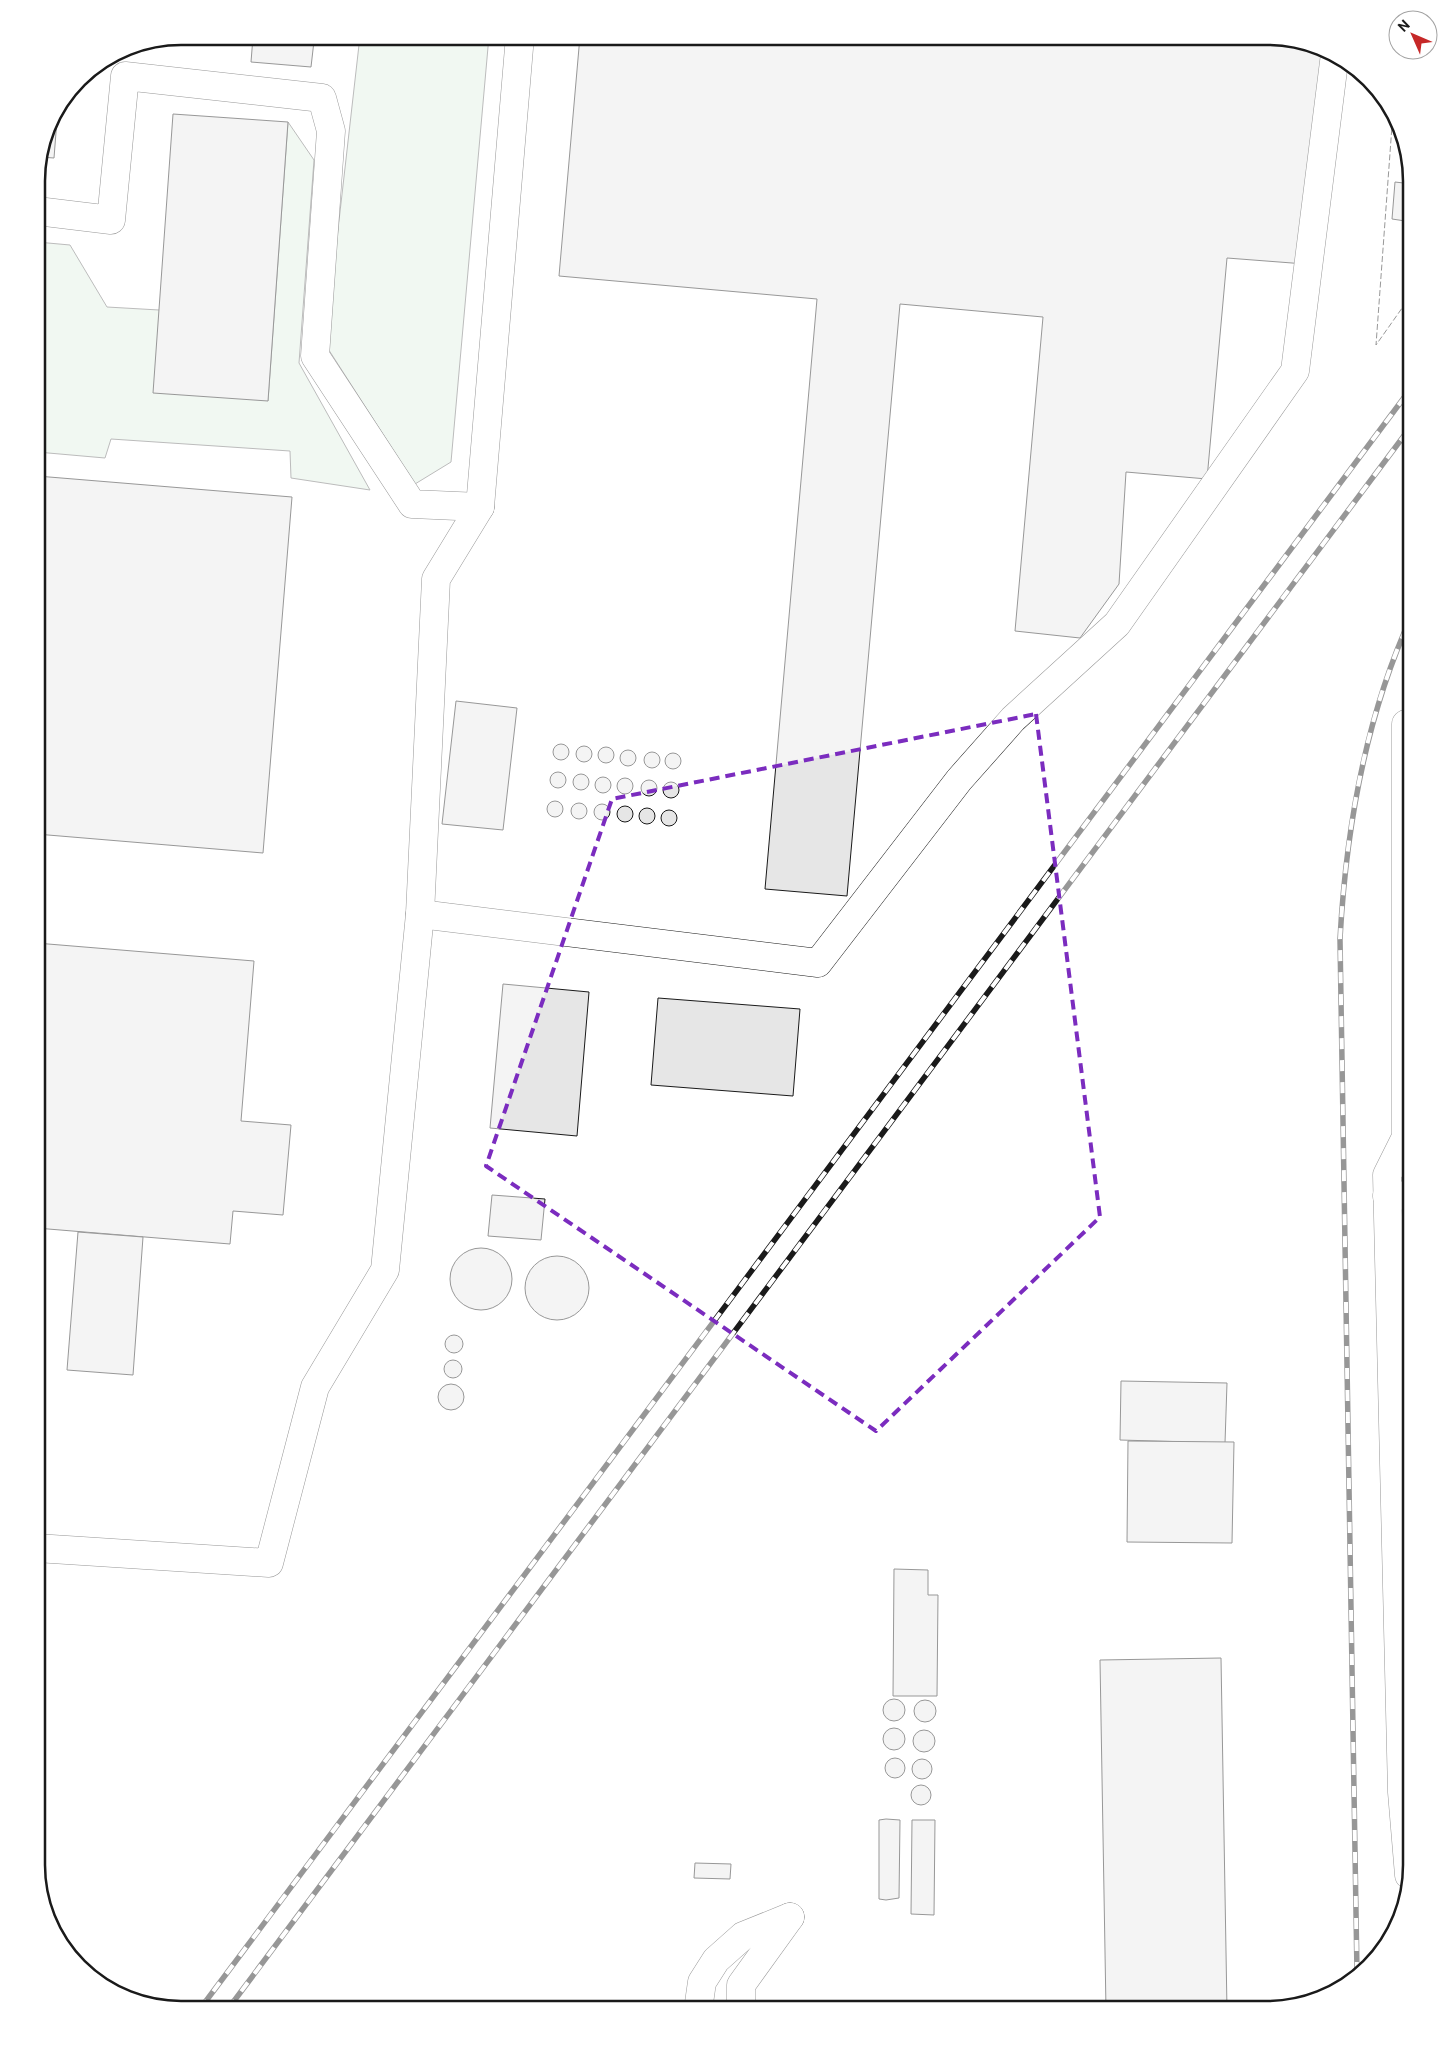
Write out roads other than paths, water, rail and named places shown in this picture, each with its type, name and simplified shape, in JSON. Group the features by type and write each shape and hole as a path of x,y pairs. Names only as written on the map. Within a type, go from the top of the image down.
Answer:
{"lane":[{"path":"45,1549 268,1563 315,1387 385,1270 420,914 436,579 480,507 519,45"},
{"path":"420,914 818,962 959,780 1013,719 1117,624 1295,371 1335,63"},
{"path":"45,212 112,220 125,76 322,98 331,131 316,356 412,504 480,507"},
{"path":"1403,1143 1387,1175 1399,1196 1403,1804"},
{"path":"699,2001 702,1982 716,1960 743,1936 790,1917 741,1985 741,2001"}],"railway":[{"path":"206,2001 1403,399"},
{"path":"234,2001 1403,437"},
{"path":"1357,1967 1340,939 1347,856 1361,774 1370,733 1382,693 1403,637"}]}
